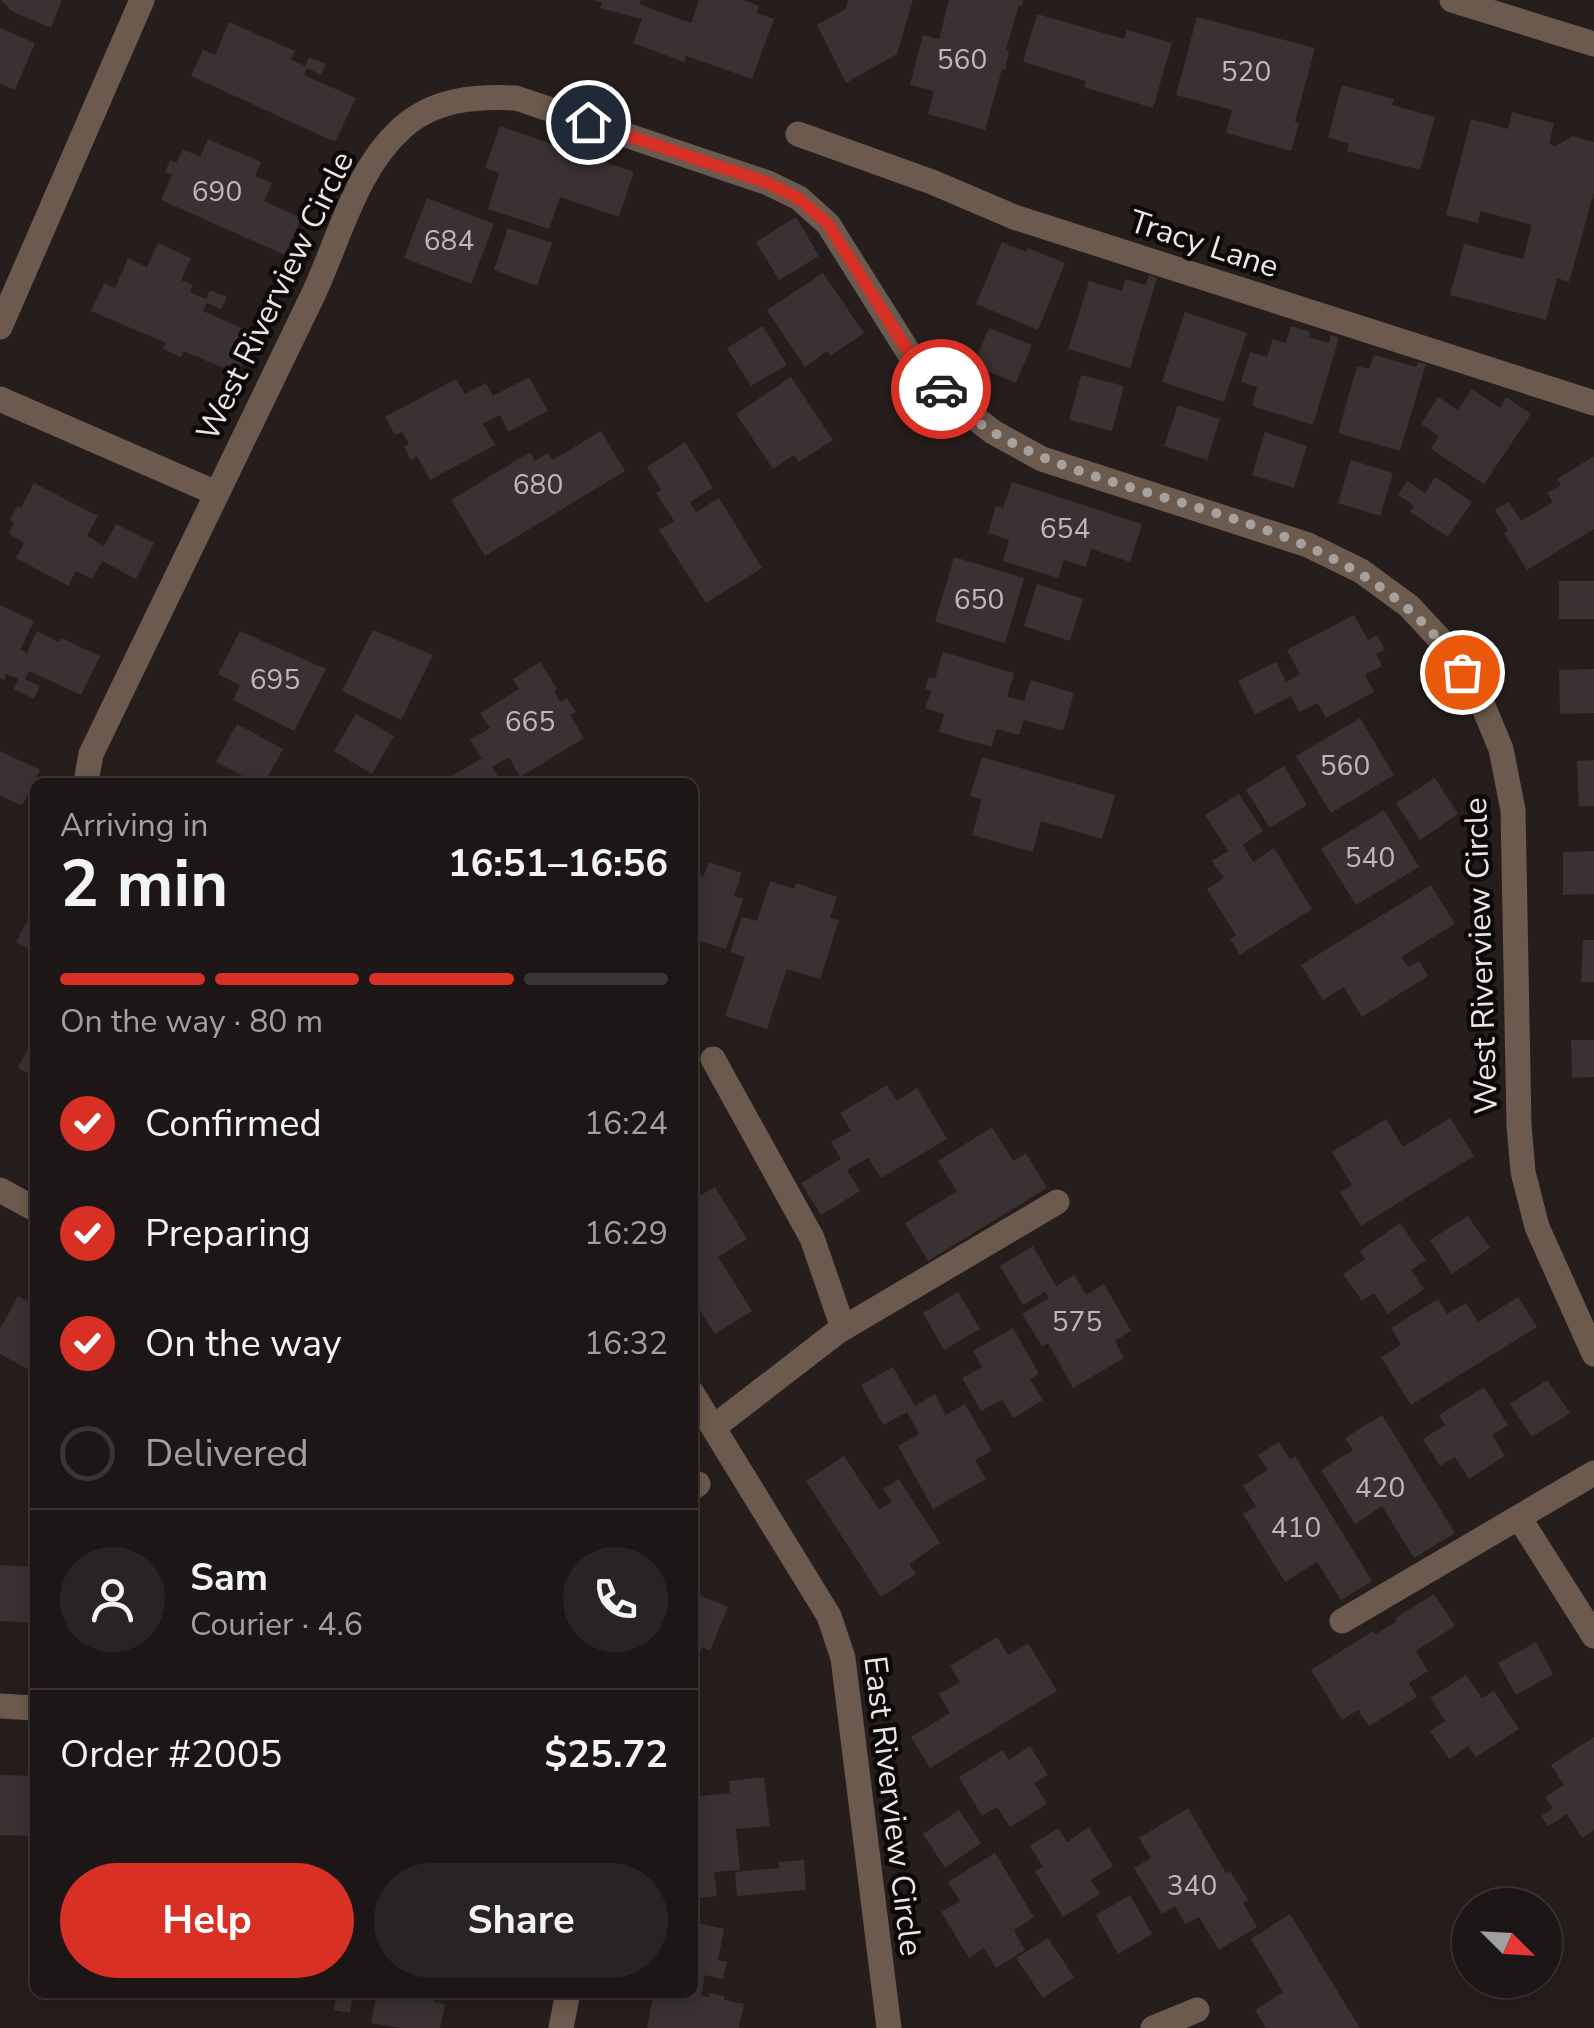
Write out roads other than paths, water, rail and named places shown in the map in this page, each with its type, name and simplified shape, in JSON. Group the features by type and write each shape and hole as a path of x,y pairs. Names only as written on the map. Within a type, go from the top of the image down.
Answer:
{"street":[{"path":"0,328 142,0"},
{"path":"1452,0 1594,44"},
{"name":"West Riverview Circle","path":"216,493 378,153 404,126 436,106 477,96 516,98 768,183 798,198 828,224 909,353 949,398 993,432 1042,459 1308,546 1362,571 1409,606 1447,647 1478,696 1500,749 1513,810 1523,1172 1537,1227 1594,1354"},
{"name":"Tracy Lane","path":"798,134 932,182 1014,217 1594,403"},
{"path":"0,400 216,493 90,754 87,778"},
{"path":"713,1059 812,1238 843,1328"},
{"path":"0,1190 30,1206"},
{"path":"714,1427 843,1328 1057,1202"},
{"name":"East Riverview Circle","path":"698,1402 829,1616 844,1658 888,2028"},
{"path":"1342,1621 1594,1474"},
{"path":"1520,1518 1594,1636"},
{"path":"0,1706 30,1708"},
{"path":"561,2028 567,1998"},
{"path":"1153,2028 1197,2010"}]}
